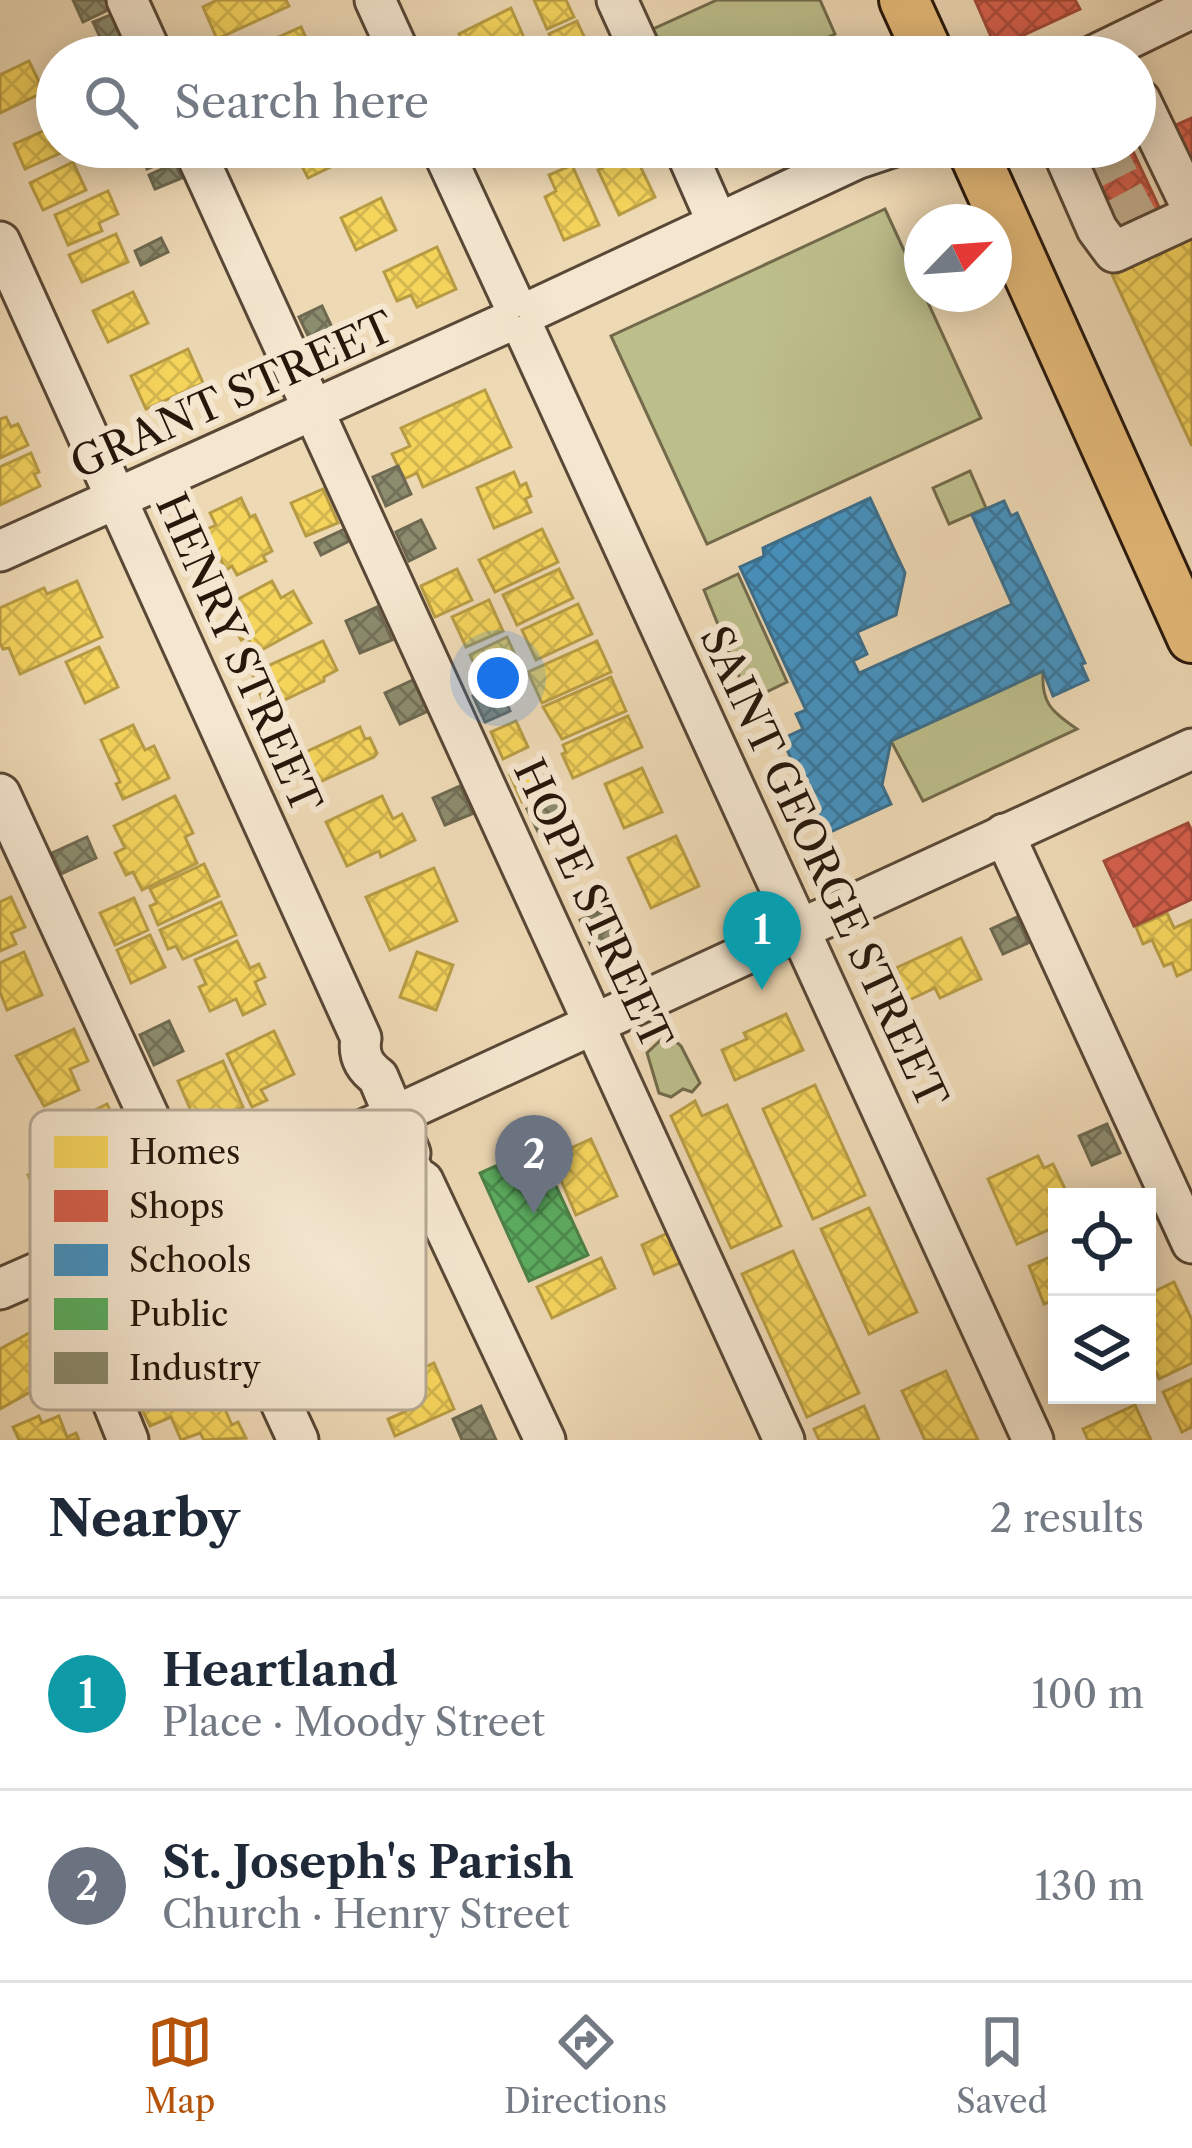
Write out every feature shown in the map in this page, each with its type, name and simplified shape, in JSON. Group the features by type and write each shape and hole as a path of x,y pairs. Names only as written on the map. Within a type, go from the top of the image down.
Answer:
{"main road":[{"path":"904,0 920,36"},
{"path":"980,168 1192,638"}],"street":[{"path":"127,0 143,36"},
{"path":"375,0 391,36"},
{"path":"617,0 633,36"},
{"path":"1137,36 1185,14"},
{"path":"1078,168 1107,224 1114,252 1180,202 1156,162"},
{"name":"HOPE STREET","path":"203,168 784,1440"},
{"name":"SAINT GEORGE STREET","path":"451,168 1034,1440"},
{"path":"694,168 718,222"},
{"name":"GRANT STREET","path":"0,550 314,412 836,168"},
{"name":"HENRY STREET","path":"0,242 361,1038 371,1044 380,1063 378,1077 392,1110"},
{"path":"407,1110 1192,749"},
{"path":"0,794 146,1110"},
{"path":"1004,834 1192,1243"},
{"name":"HENRY STREET","path":"426,1186 544,1440"},
{"path":"0,1289 30,1277"},
{"path":"116,1410 128,1440"},
{"path":"284,1410 298,1440"}],"green space":[{"path":"717,0 820,0 835,34 656,36 653,29"},
{"path":"885,209 904,250 904,312 932,312 981,418 707,544 611,336"},
{"path":"970,471 986,508 949,524 933,488"},
{"path":"738,574 787,682 754,698 747,696 704,590"},
{"path":"1043,671 1050,705 1077,729 923,801 891,741"},
{"path":"667,1034 681,1046 700,1083 692,1092 683,1089 671,1097 659,1093 647,1053"}],"building: Homes":[{"path":"217,0 286,0 289,6 224,36 216,36 203,7"},
{"path":"534,0 566,0 574,17 547,29"},
{"path":"511,8 523,36 460,36"},
{"path":"577,21 584,36 550,36"},
{"path":"301,27 305,36 281,36"},
{"path":"29,61 36,75 36,96 0,113 0,75"},
{"path":"36,134 36,164 25,169 14,144"},
{"path":"61,168 76,168 86,190 43,210 30,183"},
{"path":"303,168 328,168 308,178"},
{"path":"573,168 599,225 564,240 545,197 556,191 549,175"},
{"path":"641,168 655,197 619,215 598,170"},
{"path":"108,191 118,214 99,223 102,231 68,245 55,215"},
{"path":"381,198 396,230 356,250 341,218"},
{"path":"1192,225 1192,446 1107,264"},
{"path":"116,234 128,262 82,282 69,255"},
{"path":"437,247 456,289 417,307 411,295 397,301 384,272"},
{"path":"133,292 148,323 108,342 93,311"},
{"path":"188,349 203,383 146,409 131,376"},
{"path":"485,390 511,447 423,487 417,473 404,479 392,454 410,446 401,428"},
{"path":"6,417 11,427 18,424 28,445 0,458 0,419"},
{"path":"31,453 40,486 0,505 0,467"},
{"path":"514,472 520,486 526,483 531,496 525,499 531,512 494,528 477,488"},
{"path":"323,489 338,523 306,536 291,503"},
{"path":"241,498 272,551 263,556 266,561 237,575 232,566 226,570 221,560 208,566 199,548 208,544 203,531 216,525 210,513"},
{"path":"542,529 558,562 495,592 479,560"},
{"path":"457,569 472,600 435,617 421,586"},
{"path":"559,569 573,598 517,625 503,595"},
{"path":"77,581 102,637 20,674 9,648 3,649 0,643 0,608 44,588 47,594"},
{"path":"272,581 281,598 293,591 311,623 256,653 232,623 245,616 236,600"},
{"path":"489,600 503,631 466,647 452,617"},
{"path":"578,604 592,634 536,660 522,630"},
{"path":"507,637 521,668 484,685 470,655"},
{"path":"323,641 337,670 266,709 252,673"},
{"path":"597,641 611,672 542,703 528,672"},
{"path":"99,647 118,687 85,703 66,662"},
{"path":"611,677 626,711 562,739 543,707"},
{"path":"628,716 642,747 573,778 563,745"},
{"path":"516,721 528,747 503,759 491,732"},
{"path":"133,725 145,750 154,746 169,778 123,799 101,740"},
{"path":"360,727 377,753 374,757 311,786 297,756"},
{"path":"534,764 547,791 522,802 510,775"},
{"path":"642,768 662,812 624,828 605,784"},
{"path":"175,796 193,833 185,837 197,863 142,890 133,872 126,875 115,853 125,848 114,826"},
{"path":"382,796 393,819 402,814 415,840 381,857 379,851 347,866 326,822"},
{"path":"676,836 699,886 651,908 628,858"},
{"path":"204,864 219,896 158,925 150,906 157,903 150,889"},
{"path":"434,868 457,921 390,950 366,897"},
{"path":"11,897 25,927 11,933 16,944 0,951 0,902"},
{"path":"134,898 148,930 115,945 100,913"},
{"path":"221,902 236,935 183,959 176,946 168,949 160,930"},
{"path":"1167,913 1174,928 1192,920 1192,969 1177,976 1172,963 1164,966 1152,940 1143,944 1136,927"},
{"path":"150,935 165,967 131,983 117,950"},
{"path":"961,938 981,979 940,998 935,988 909,1000 894,969"},
{"path":"237,941 250,968 259,964 265,977 255,982 265,1004 243,1015 236,999 210,1011 199,987 206,984 195,960"},
{"path":"24,952 42,995 7,1010 0,992 0,963"},
{"path":"417,952 453,965 436,1010 400,997"},
{"path":"786,1014 803,1050 735,1080 722,1050 747,1039 744,1033"},
{"path":"74,1029 88,1061 70,1069 79,1090 44,1106 16,1056"},
{"path":"274,1031 294,1074 261,1090 267,1100 252,1107 227,1054"},
{"path":"223,1061 243,1107 191,1110 178,1081"},
{"path":"815,1085 865,1195 813,1219 763,1109"},
{"path":"695,1101 702,1116 727,1105 781,1226 731,1248 671,1116"},
{"path":"591,1139 617,1196 576,1215 551,1157"},
{"path":"1038,1156 1044,1168 1053,1164 1065,1188 1048,1188 1048,1230 1017,1244 988,1179"},
{"path":"869,1208 917,1312 869,1334 821,1229"},
{"path":"672,1231 685,1261 654,1274 642,1245"},
{"path":"793,1251 859,1393 807,1417 742,1274"},
{"path":"601,1258 615,1288 552,1318 537,1287"},
{"path":"1048,1258 1048,1302 1044,1304 1029,1266"},
{"path":"1174,1282 1192,1320 1192,1363 1159,1379 1156,1373 1156,1291"},
{"path":"30,1333 30,1392 0,1409 0,1349"},
{"path":"434,1363 454,1409 395,1436 388,1419 409,1410 426,1410 426,1367"},
{"path":"946,1371 978,1440 925,1440 902,1391"},
{"path":"1192,1379 1192,1427 1182,1432 1163,1392"},
{"path":"1135,1405 1151,1440 1088,1440 1083,1429"},
{"path":"864,1406 879,1440 819,1440 814,1429"},
{"path":"142,1410 225,1410 246,1438 204,1440 200,1433 181,1440 171,1417 150,1426"},
{"path":"39,1416 42,1423 59,1416 67,1437 76,1433 79,1440 19,1440 13,1427"}],"building: Shops":[{"path":"975,0 1075,0 1080,9 1022,36 991,36"},
{"path":"1192,118 1192,179 1169,128"},
{"path":"1093,168 1141,168 1165,220 1126,239"},
{"path":"1188,823 1192,899 1134,926 1104,861"}],"building: Schools":[{"path":"870,498 905,573 896,615 857,632 867,654 853,661 859,673 1012,604 972,515 1004,501 1011,516 1017,513 1085,663 1081,664 1088,680 1053,696 1043,671 891,741 882,785 891,804 826,834 782,739 803,729 796,714 806,710 740,567 764,556 763,548"}],"building: Public":[{"path":"538,1147 588,1255 529,1281 480,1173"}],"building: Industry":[{"path":"73,0 106,0 110,9 83,22"},
{"path":"113,14 123,36 100,36 93,22"},
{"path":"177,168 182,178 155,189 149,175"},
{"path":"161,238 168,252 141,265 135,251"},
{"path":"322,306 344,353 321,363 299,317"},
{"path":"398,466 411,494 386,506 373,477"},
{"path":"421,520 435,548 409,561 396,532"},
{"path":"347,528 353,539 321,555 315,543"},
{"path":"377,607 392,640 360,653 346,621"},
{"path":"413,680 428,711 400,724 385,693"},
{"path":"498,684 510,711 485,722 473,696"},
{"path":"460,786 472,814 445,825 433,798"},
{"path":"558,793 571,821 540,836 527,809"},
{"path":"87,837 96,858 61,874 52,853"},
{"path":"612,906 625,935 593,950 580,920"},
{"path":"1017,917 1028,943 1003,954 991,929"},
{"path":"169,1021 183,1051 154,1065 140,1035"},
{"path":"1107,1124 1120,1153 1092,1165 1079,1136"},
{"path":"481,1406 496,1440 462,1440 453,1419"}],"tunnel":[{"path":"1116,219 1155,198"}],"place":[{"name":"Heartland","path":"762,990"},
{"name":"St. Joseph's Parish","path":"534,1214"}]}
